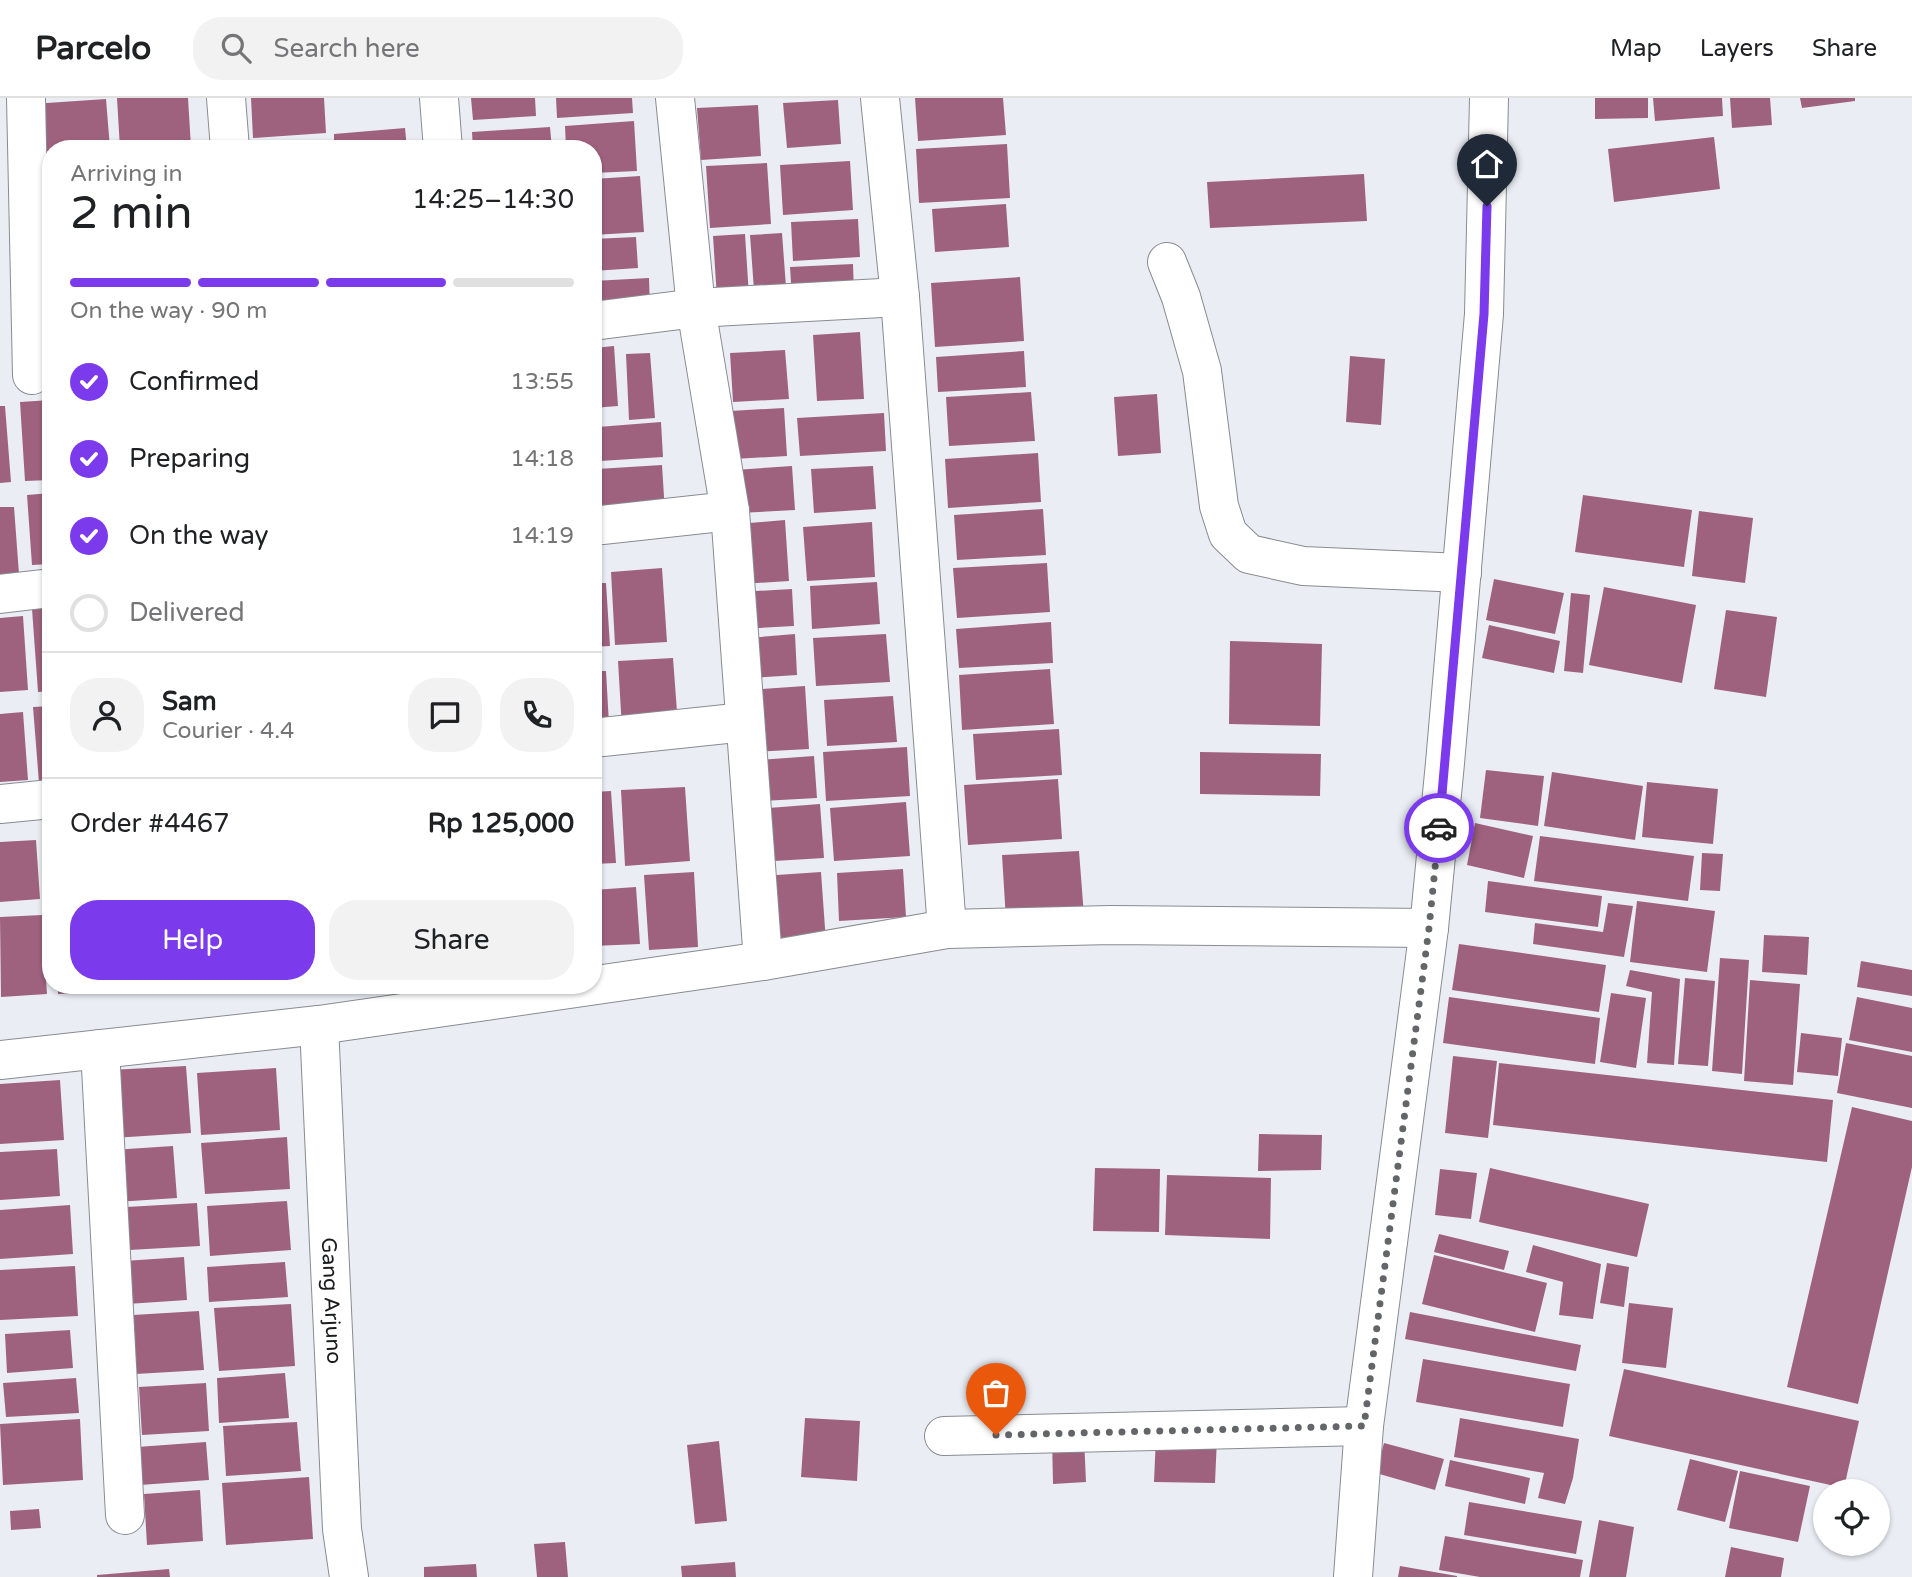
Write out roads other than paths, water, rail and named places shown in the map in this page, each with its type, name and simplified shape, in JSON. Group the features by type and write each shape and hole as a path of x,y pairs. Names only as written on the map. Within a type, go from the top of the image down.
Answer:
{"street":[{"path":"26,98 28,375"},
{"path":"226,98 229,140"},
{"path":"439,98 442,140"},
{"path":"675,98 696,308 730,511 763,961"},
{"path":"880,98 900,297 947,929"},
{"path":"1353,1577 1364,1426 1429,928 1462,573 1484,314 1489,98"},
{"path":"1167,262 1181,297 1202,371 1219,506 1228,534 1249,554 1303,566 1462,573"},
{"path":"602,320 696,308 900,297"},
{"path":"602,525 730,511"},
{"path":"0,594 42,589"},
{"path":"602,737 745,722"},
{"path":"0,804 42,800"},
{"path":"602,984 763,961 947,929 1111,925 1429,928"},
{"path":"0,1060 319,1025 534,994"},
{"name":"Gang Arjuno","path":"319,1025 342,1529 349,1577"},
{"path":"100,1049 125,1515"},
{"path":"944,1436 1364,1426"}]}
